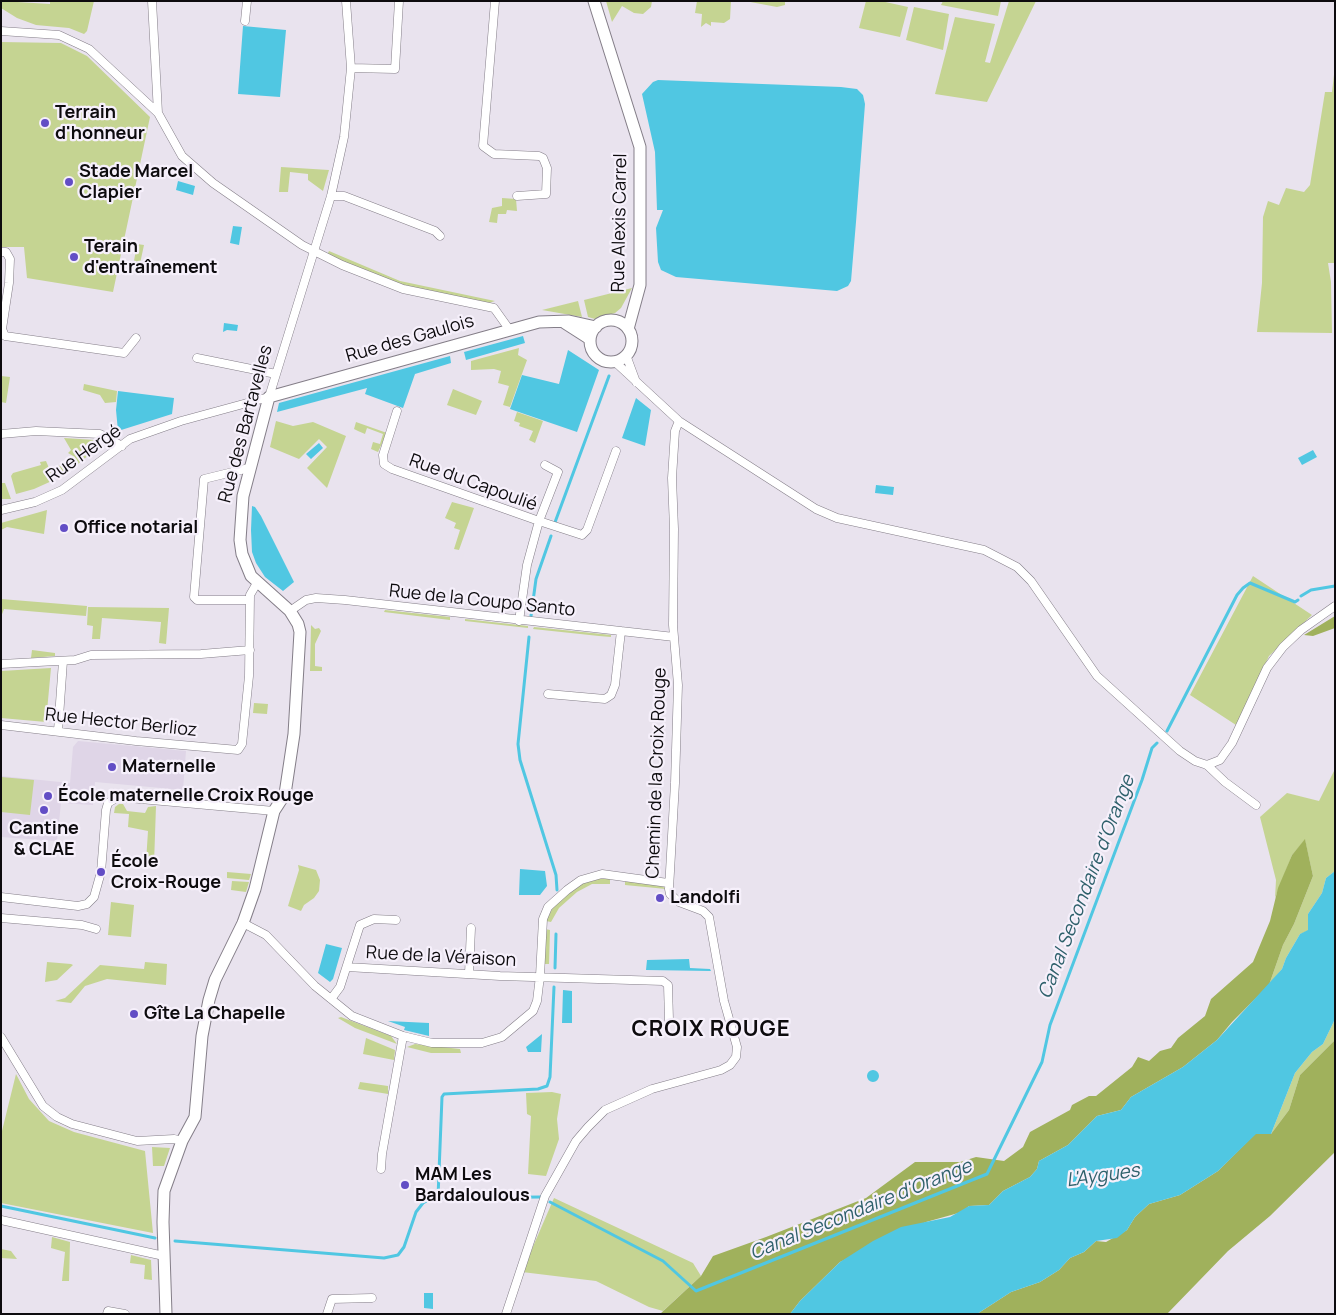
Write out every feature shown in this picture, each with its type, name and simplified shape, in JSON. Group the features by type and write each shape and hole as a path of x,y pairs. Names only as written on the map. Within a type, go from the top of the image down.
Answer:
{"street":[{"path":"152,1 158,113"},
{"path":"245,21 247,1"},
{"name":"Rue des Bartavelles","path":"166,1314 164,1191 182,1141 194,1117 202,1036 215,980 243,922 255,889 274,812 285,794 295,717 300,632 295,616 257,583 246,565 240,540 243,496 269,397 331,196 344,137 351,68 346,1"},
{"path":"351,68 395,69 399,1"},
{"path":"495,1 484,146 494,154 539,156 543,158 547,168 546,194 516,196"},
{"name":"Rue Alexis Carrel","path":"594,1 640,147 640,273 636,302 628,329"},
{"path":"1,31 59,35 74,40 101,58 158,113 182,156 213,183 313,251 370,277 404,289 494,308 509,329"},
{"path":"331,196 344,196 435,231 440,236"},
{"path":"1,252 6,252 10,258 9,283 2,329 5,336 124,353 136,338"},
{"name":"Rue Alexis Carrel","path":"616,321 636,302"},
{"path":"561,321 590,339 594,353 606,361 614,361 626,355 632,343 628,329 616,321 602,322 596,327 590,339"},
{"name":"Rue des Gaulois","path":"269,397 539,322 561,321 596,327"},
{"path":"626,355 636,383"},
{"path":"197,358 276,374"},
{"path":"614,361 679,421 816,509 837,518 984,550 1017,567 1031,581 1097,676 1180,751 1195,761 1207,765 1225,782 1256,805"},
{"name":"Rue Hergé","path":"1,510 35,502 62,490 130,439 153,430 269,397"},
{"name":"Rue du Capoulié","path":"397,411 383,455 384,464 392,469 540,522 526,565 519,621"},
{"name":"Chemin de la Croix Rouge","path":"506,1314 526,1257 540,1208 576,1141 605,1110 652,1089 721,1070 735,1061 737,1047 724,1001 709,917 703,911 673,898 670,894 668,882 678,685 674,637 672,478 675,431 679,421"},
{"path":"1,434 36,431 100,434 122,446"},
{"path":"545,465 558,472 540,522 574,534 585,533 616,451"},
{"path":"249,468 204,479 194,597 197,600 250,600"},
{"path":"1,664 75,660 91,655 201,654 250,650 250,600 257,583"},
{"name":"Rue de la Coupo Santo","path":"290,610 306,600 316,598 674,637"},
{"path":"1207,765 1220,760 1232,743 1267,668 1283,647 1301,630 1335,606"},
{"path":"548,694 604,699 611,695 615,685 621,631"},
{"name":"Rue Hector Berlioz","path":"1,725 238,750 242,744 250,650"},
{"path":"58,731 63,661"},
{"path":"1,897 78,906 87,904 94,898 100,881 106,810 112,798 131,798 274,812"},
{"path":"243,922 266,935 331,1000 352,1016 403,1036 432,1043 482,1043 502,1037 532,1011 537,1001 540,976 543,919 548,907 567,890 581,880 602,874 668,882"},
{"path":"1,918 82,925 96,929"},
{"path":"347,967 360,925 374,919 396,920"},
{"path":"469,974 471,928"},
{"name":"Rue de la Véraison","path":"331,1000 340,987 347,967 469,974 662,981 668,985 669,1020"},
{"path":"381,1169 403,1036"},
{"path":"1,1037 43,1106 57,1117 72,1124 138,1141 174,1139 182,1141"},
{"path":"1,1220 164,1256"},
{"path":"328,1314 332,1299 372,1298"},
{"path":"107,1314 108,1311 125,1314"}],"shaded area":[{"name":"École maternelle Croix Rouge","path":"78,741 186,751 183,790 95,782 93,805 61,803 57,841 1,837 1,776 70,783 73,747"}],"green space":[{"path":"1,1 50,4 50,1 94,1 87,31 84,34 69,28 36,25 17,18 1,8"},
{"path":"606,1 652,1 651,7 643,14 634,13 622,6 612,22"},
{"path":"697,1 731,1 730,19 724,23 711,22 711,26 706,23 701,27 702,14 695,13"},
{"path":"745,1 785,1 785,5 777,7"},
{"path":"866,1 881,1 908,7 900,37 859,28"},
{"path":"943,1 1001,1 998,16 941,5"},
{"path":"1009,1 1036,1 987,102 935,94 955,17 995,24 985,62 990,63"},
{"path":"914,7 949,14 943,50 906,40"},
{"name":"Stade Marcel Clapier","path":"1,42 61,43 87,56 150,117 113,292 27,278 24,247 1,247"},
{"path":"1335,66 1335,263 1328,263 1331,282 1332,333 1257,332 1262,283 1263,217 1268,201 1279,205 1286,188 1304,192 1310,185 1325,92 1332,92"},
{"path":"281,167 329,170 323,191 308,180 308,174 290,172 288,192 279,192"},
{"path":"502,198 516,199 517,211 507,210 506,214 498,214 497,223 489,222 492,208 502,206"},
{"path":"137,244 144,245 138,273 132,272"},
{"path":"329,251 400,281 495,301 489,303 398,284 327,255"},
{"path":"632,288 621,308 615,313 595,319 588,317 584,300"},
{"path":"578,301 582,317 542,310"},
{"path":"519,348 518,355 527,360 510,407 503,405 509,386 498,383 501,371 494,369 471,370 471,361"},
{"path":"1,376 10,377 6,403 1,402"},
{"path":"84,384 117,391 116,402 105,403 100,395 83,390"},
{"path":"453,389 482,401 476,415 447,405"},
{"path":"517,412 543,421 535,443 529,440 533,431 519,426 520,423 514,421"},
{"path":"276,421 293,426 313,422 346,436 327,488 307,468 327,447 319,439 299,459 270,447"},
{"path":"356,422 387,433 378,452 371,449 373,442 380,444 383,434 367,428 365,434 358,431 354,429"},
{"path":"64,438 95,440 99,447 58,480 56,476 61,474 57,465 69,469 75,457 68,453 71,450"},
{"path":"46,461 54,480 34,489 16,494 11,476 13,473 41,465 40,462"},
{"path":"1,483 5,483 11,499 1,499"},
{"path":"452,502 474,508 459,550 454,549 460,530 454,528 456,523 445,518"},
{"path":"47,510 44,534 7,527 1,530 1,523"},
{"path":"1253,576 1312,615 1269,656 1236,725 1190,695"},
{"path":"1,599 87,606 86,616 4,609 1,617"},
{"path":"88,607 169,608 166,644 159,643 161,622 102,618 100,639 92,639 93,626 87,625"},
{"path":"385,610 450,617 450,620 384,612"},
{"path":"1335,616 1335,628 1313,636 1304,635"},
{"path":"465,619 528,626 528,628 465,621"},
{"path":"311,625 315,629 319,628 321,631 315,644 315,666 322,667 322,671 310,671"},
{"path":"534,627 611,635 611,637 533,629"},
{"path":"32,650 55,653 55,656 31,658"},
{"path":"51,668 46,722 1,718 1,671"},
{"path":"254,703 268,704 267,714 253,713"},
{"path":"1335,769 1335,871 1326,878 1322,893 1308,914 1308,931 1300,934 1282,969 1269,985 1283,945 1294,924 1313,876 1305,840 1292,855 1275,898 1276,880 1260,817 1287,793 1319,801"},
{"path":"1,777 34,780 30,815 1,812"},
{"path":"123,804 127,811 145,813 148,807 156,806 154,864 146,862 148,831 128,827 129,814 114,813 115,807"},
{"path":"1305,839 1313,876 1294,924 1283,945 1269,985 1217,1040 1183,1067 1131,1097 1121,1110 1097,1116 1068,1145 1039,1161 1037,1169 1030,1177 1003,1191 989,1205 969,1206 962,1212 926,1222 840,1262 800,1301 790,1314 660,1314 701,1276 713,1256 866,1198 915,1162 960,1162 976,1157 1004,1161 1023,1147 1030,1132 1070,1110 1072,1105 1089,1096 1096,1096 1132,1067 1138,1057 1149,1061 1160,1051 1171,1048 1178,1038 1205,1016 1211,999 1253,962 1270,921 1278,888 1292,855"},
{"path":"298,865 316,870 320,880 319,891 314,898 304,905 301,911 288,906 299,870"},
{"path":"227,872 251,874 249,880 227,878"},
{"path":"596,879 610,879 610,884 592,884 577,892 559,908 551,922 546,921 553,907 571,891 581,884"},
{"path":"625,880 658,883 666,889 625,885"},
{"path":"232,881 249,882 246,892 231,890"},
{"path":"111,902 134,905 131,937 108,935"},
{"path":"545,929 550,930 549,964 544,964"},
{"path":"47,962 73,965 57,980 45,982"},
{"path":"145,962 167,964 166,985 107,979 85,986 71,1003 55,1001 65,998 100,965 144,969"},
{"path":"341,1017 391,1036 397,1044 355,1028 338,1018"},
{"path":"1335,1019 1335,1040 1300,1075 1289,1110 1271,1134 1295,1073 1312,1052 1323,1044"},
{"path":"366,1038 395,1050 394,1060 363,1054"},
{"path":"1335,1040 1335,1152 1270,1216 1228,1251 1167,1314 977,1314 1011,1292 1040,1282 1059,1270 1070,1258 1084,1252 1096,1241 1106,1242 1127,1230 1135,1217 1149,1204 1180,1195 1218,1171 1256,1133 1271,1134 1289,1110 1300,1075"},
{"path":"415,1044 460,1049 461,1053 431,1053 407,1047"},
{"path":"16,1074 29,1099 49,1121 74,1132 145,1151 153,1233 1,1203 1,1135"},
{"path":"360,1082 388,1086 388,1094 358,1089"},
{"path":"552,1092 561,1094 557,1119 559,1139 546,1176 528,1174 531,1116 527,1114 526,1093"},
{"path":"152,1147 170,1148 164,1166 153,1166"},
{"path":"554,1198 693,1263 701,1276 663,1311 649,1307 596,1281 522,1272"},
{"path":"52,1237 70,1242 69,1281 62,1281 65,1252 51,1248"},
{"path":"1,1249 11,1251 17,1259 1,1258"},
{"path":"131,1255 151,1260 152,1280 144,1279 145,1265 130,1263"}],"water":[{"path":"243,26 286,30 280,97 238,94"},
{"path":"658,80 841,87 857,89 863,95 865,104 856,222 851,281 848,286 837,291 676,277 661,270 658,262 656,228 663,210 657,210 655,152 642,94 653,82"},
{"path":"178,181 195,186 193,195 176,190"},
{"path":"233,226 242,227 239,245 230,243"},
{"path":"224,323 238,325 237,331 227,330 223,332"},
{"path":"523,336 525,343 466,360 464,352"},
{"path":"568,350 599,370 577,432 510,409 522,375 559,384"},
{"path":"450,356 451,363 415,374 403,408 365,394 367,388 277,412 279,403"},
{"path":"118,391 174,398 172,414 118,431 116,410"},
{"path":"636,398 651,410 645,446 622,438"},
{"path":"319,443 323,448 311,459 306,454"},
{"path":"1313,450 1317,457 1302,465 1298,458"},
{"path":"876,485 894,487 893,495 875,493"},
{"path":"252,506 255,507 261,516 294,582 283,591 265,577 256,563 252,552"},
{"path":"520,869 545,871 547,886 540,895 519,895"},
{"name":"L'Aygues","path":"1335,871 1335,1019 1323,1044 1312,1052 1295,1073 1271,1134 1256,1134 1218,1171 1180,1195 1149,1204 1135,1217 1127,1230 1117,1238 1096,1241 1084,1252 1070,1258 1059,1270 1040,1282 1011,1292 977,1314 790,1314 800,1301 840,1262 873,1241 901,1227 950,1217 969,1206 989,1205 1003,1191 1030,1177 1037,1169 1039,1161 1068,1145 1097,1116 1121,1110 1131,1097 1183,1067 1217,1040 1282,969 1300,934 1308,930 1308,914 1322,893 1326,878"},
{"path":"326,944 342,948 333,979 330,982 318,973"},
{"path":"689,959 690,968 710,969 711,971 646,970 647,960"},
{"path":"563,990 572,991 572,1023 562,1023"},
{"path":"388,1021 429,1023 429,1036 404,1030 405,1027"},
{"path":"542,1034 541,1052 528,1052 526,1047"},
{"path":"871,1070 875,1070 879,1076 875,1082 871,1082 867,1078 867,1074"},
{"path":"424,1293 433,1293 433,1309 424,1308"}],"waterway":[{"path":"554,525 609,376"},
{"path":"531,616 536,579 551,536"},
{"name":"Canal Secondaire d'Orange","path":"1167,731 1237,595 1243,588 1250,583 1295,602 1298,600"},
{"name":"Canal Secondaire d'Orange","path":"1301,596 1311,590 1335,586"},
{"path":"529,637 518,744 520,760 556,875 557,890"},
{"name":"Canal Secondaire d'Orange","path":"550,1202 663,1261 696,1291 987,1174 1042,1062 1050,1025 1142,780 1152,748 1157,743"},
{"path":"555,968 556,934"},
{"path":"438,1197 442,1097 444,1094 538,1089 547,1086 550,1077 554,987"},
{"name":"Canal Secondaire d'Orange","path":"175,1241 384,1258 398,1255 404,1247 416,1212 423,1203 432,1198 541,1197"},
{"name":"Canal Secondaire d'Orange","path":"1,1206 155,1238"}],"place":[{"name":"Terrain d'honneur","path":"45,123"},
{"name":"Stade Marcel Clapier","path":"69,182"},
{"name":"Terain d'entraînement","path":"74,257"},
{"name":"Office notarial","path":"64,528"},
{"name":"Maternelle","path":"112,767"},
{"name":"École maternelle Croix Rouge","path":"48,796"},
{"name":"Cantine & CLAE","path":"44,810"},
{"name":"École Croix-Rouge","path":"101,872"},
{"name":"Landolfi","path":"660,898"},
{"name":"Gîte La Chapelle","path":"134,1014"},
{"name":"MAM Les Bardaloulous","path":"405,1185"}],"district":[{"name":"CROIX ROUGE","path":"711,1030"}]}
